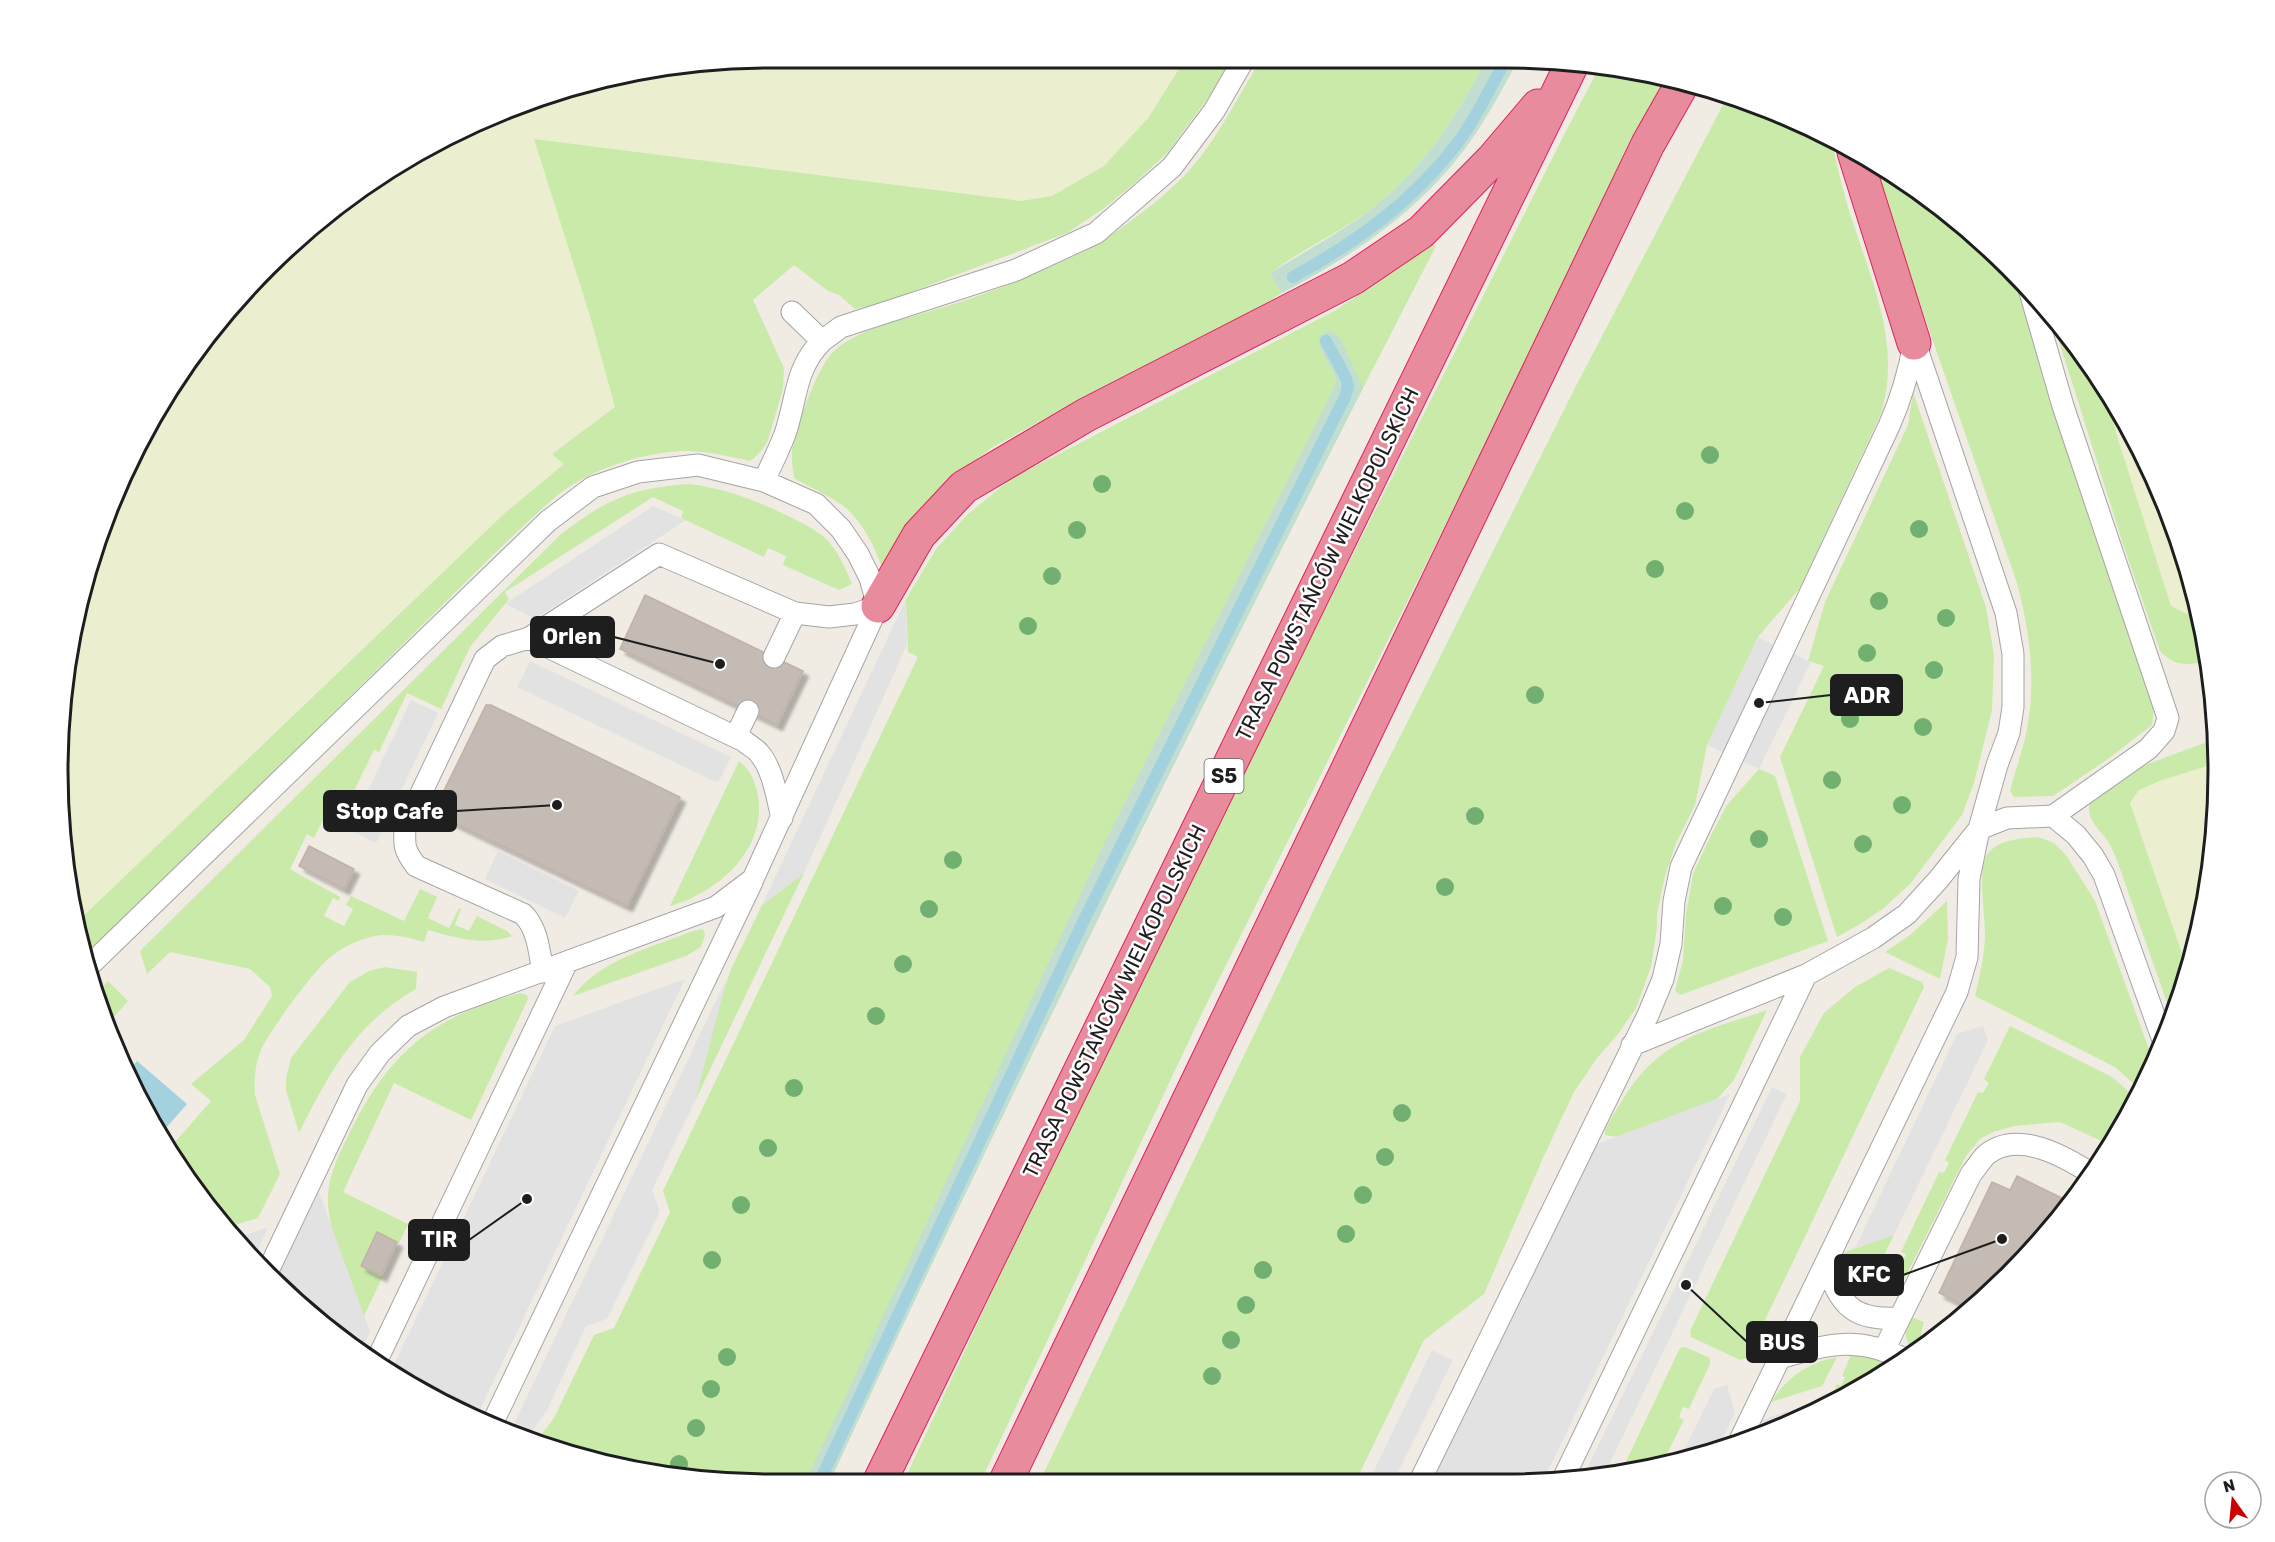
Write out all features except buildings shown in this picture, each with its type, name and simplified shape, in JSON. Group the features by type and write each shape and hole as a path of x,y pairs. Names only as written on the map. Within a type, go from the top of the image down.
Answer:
{"highway":[{"path":"878,606 919,535 964,487 1086,415 1353,278 1421,232 1493,159 1567,71"},
{"name":"TRASA POWSTAŃCÓW WIELKOPOLSKICH","path":"883,1474 1569,71"},
{"path":"1009,1474 1638,166 1679,89"},
{"path":"1857,163 1914,343"}],"lane":[{"path":"764,481 786,433 794,395 805,363 822,341 841,327 1016,270 1096,233 1172,167 1214,111 1239,68"},
{"path":"1632,1045 1806,975 1873,938 1907,914 1979,829 2007,818 2053,816 2148,749 2164,731 2168,718 2063,406 2035,310"},
{"path":"792,312 822,341"},
{"path":"1744,1432 1957,992 1967,957 1969,879 1979,829 1997,765 2009,733 2013,707 2013,654 2006,613 1914,343"},
{"path":"1423,1474 1648,1015 1663,979 1671,944 1674,901 1681,867 1893,417 1910,369 1914,343"},
{"path":"94,961 548,521 593,487 638,472 698,465 764,481 816,504 842,529 870,578 878,606 782,818 495,1418"},
{"path":"543,972 536,935 530,920 523,914 416,866 404,845 405,827 485,659 502,645 529,638 659,554 795,613 829,617 855,614 878,606"},
{"path":"774,657 795,613"},
{"path":"529,638 736,736 760,754 775,790 782,818"},
{"path":"736,736 748,711"},
{"path":"2053,816 2076,834 2104,875 2159,1028"},
{"path":"271,1265 357,1085 380,1053 408,1026 444,1007 716,907 753,879"},
{"path":"379,1355 567,962"},
{"path":"1567,1471 1806,975"},
{"path":"1884,1350 1971,1174 1986,1155 2003,1146 2021,1145 2039,1148 2083,1170"},
{"path":"1826,1264 1834,1288 1846,1305 1863,1316 1879,1320 1899,1318"},
{"path":"1780,1358 1840,1344 1868,1345 1896,1355"}],"green space":[{"path":"1179,68 1149,117 1127,143 1104,166 1052,196 1021,201 976,197 590,316 615,407 552,453 564,463 401,611 83,917 69,817 69,725 81,634 91,589 105,545 140,460 186,380 242,307 307,242 343,213 380,186 460,140 545,105 589,91 634,81 725,69"},
{"path":"1179,68 1227,68 1211,94 1168,152 1103,209 1067,233 882,303 855,309 839,295 828,291 794,265 753,300 784,368 783,389 768,440 758,454 750,461 690,451 647,456 613,465 566,489 492,556 91,952 83,916 505,513 564,464 552,454 615,407 590,316 534,139 1021,201 1052,196 1104,166 1149,117"},
{"path":"1256,68 1482,68 1453,118 1411,173 1364,214 1272,272 1272,277 1282,293 1248,314 993,447 957,474 882,568 868,536 852,514 834,500 794,478 792,454 794,441 814,383 828,358 844,343 856,336 895,321 999,288 1098,244 1164,195 1184,176 1205,151"},
{"path":"1482,68 1513,68 1478,130 1438,181 1391,224 1365,244 1282,293 1272,277 1272,272 1351,223 1394,189 1426,155 1465,98"},
{"path":"1596,74 1667,87 1630,155 1204,1009 984,1474 907,1474 1128,1002"},
{"path":"1724,103 1773,121 1834,150 1847,202 1883,318 1888,366 1886,391 1880,416 1800,588 1758,637 1707,745 1695,805 1676,843 1665,876 1657,914 1651,967 1636,1008 1574,1092 1484,1294 1424,1340 1359,1474 1043,1474 1330,876 1577,384"},
{"path":"1879,176 1932,213 1968,242 2019,293 2154,707 2152,725 2108,759 2053,796 2014,797 2010,791 2030,711 2030,656 2022,601"},
{"path":"1429,244 1436,246 1126,862 975,1173 833,1474 725,1473 679,1468 589,1451 541,1435 554,1418 594,1335 614,1328 670,1212 663,1191 918,657 908,652 906,599 936,549 967,515 1012,478 1336,310 1402,266"},
{"path":"1326,332 1333,332 1340,338 1363,388 1091,934 833,1474 809,1474 1106,840 1333,390 1337,380 1323,353 1319,336"},
{"path":"2058,338 2089,380 2112,418 2171,606 2190,615 2198,663 2182,664 2171,660 2160,651 2123,544"},
{"path":"1913,392 1986,607 1994,655 1992,710 1974,783 1962,815 1910,884 1884,908 1837,937 1780,757 1824,666 1808,661 1825,602 1908,425"},
{"path":"2112,418 2154,502 2184,589 2190,615 2171,606"},
{"path":"689,484 726,491 805,524 824,537 833,547 852,584 839,590 783,565 786,556 768,548 764,557 681,518 683,511 653,497 505,592 509,599 470,647 441,709 407,693 379,752 374,750 351,797 356,799 347,817 329,808 314,838 307,834 290,869 340,897 339,901 333,898 324,916 344,926 353,909 346,905 351,896 404,921 420,889 437,897 428,918 449,928 459,908 461,909 455,925 469,931 477,916 507,931 512,936 480,941 428,930 424,942 381,935 348,946 325,962 283,1014 259,1055 255,1072 255,1095 280,1174 258,1218 234,1225 174,1143 211,1101 191,1084 244,1040 272,996 270,987 250,969 170,952 147,974 140,951 560,535 591,513 620,498 669,486"},
{"path":"2207,742 2208,766 2159,781 2139,790 2130,803 2183,956 2167,1004 2116,857 2089,813 2091,801 2126,775 2145,765"},
{"path":"739,761 752,777 758,796 759,816 755,834 747,851 721,880 688,900 670,906"},
{"path":"2208,766 2201,863 2194,908 2181,962 2130,803 2139,790 2159,781"},
{"path":"1759,769 1775,776 1828,941 1680,995 1675,991 1683,960 1686,914 1693,874 1727,805"},
{"path":"2038,837 2054,843 2066,855 2095,901 2149,1050 2134,1084 2115,1067 1975,996 1982,966 1985,928 1983,867 1990,851 1995,847"},
{"path":"804,873 695,1101 717,1011 731,969 762,905"},
{"path":"1947,901 1948,939 1940,979 1885,952 1910,935"},
{"path":"703,929 705,935 701,947 686,956 573,996 592,977 625,957"},
{"path":"385,967 417,972 416,989 376,1018 360,1034 333,1070 299,1133 286,1090 286,1078 291,1058 350,982 369,971"},
{"path":"1889,968 1922,982 1924,987 1747,1358 1740,1360 1691,1337 1690,1331 1800,1101 1800,1057 1824,1013 1855,987"},
{"path":"108,981 128,1001 113,1018 105,997 102,987"},
{"path":"521,993 527,995 528,999 471,1120 394,1083 343,1192 408,1224 399,1243 377,1233 361,1266 383,1276 364,1316 337,1246 328,1203 331,1176 349,1134 380,1081 417,1041 438,1026 463,1013"},
{"path":"1767,1010 1734,1080 1717,1099 1617,1137 1605,1135 1605,1129 1626,1094 1655,1060 1699,1033"},
{"path":"2010,1026 2112,1077 2129,1094 2102,1141 2060,1122 2014,1126 1993,1132 1980,1139 1966,1156 1898,1292 1884,1285 1895,1263 1901,1266 1906,1254 1901,1252 1939,1172 1944,1173 1949,1163 1945,1160 1978,1092 1983,1093 1989,1083 1984,1079"},
{"path":"1894,1235 1873,1277 1840,1261 1842,1253"},
{"path":"1909,1316 1924,1322 1921,1333 1923,1336 1909,1346 1906,1327"},
{"path":"1685,1347 1710,1358 1710,1364 1689,1409 1683,1407 1679,1417 1684,1420 1666,1455 1625,1463 1680,1348"},
{"path":"1851,1355 1869,1357 1883,1363 1833,1392 1837,1384 1841,1386 1845,1377 1842,1376"},
{"path":"1837,1357 1822,1386 1771,1402 1784,1385 1799,1372"}],"shaded area":[{"path":"653,506 686,520 535,619 505,604"},
{"path":"906,599 907,645 804,873 762,905"},
{"path":"1758,637 1811,662 1759,769 1707,745"},
{"path":"530,661 731,757 718,783 517,687"},
{"path":"411,700 438,713 376,843 349,830"},
{"path":"498,851 579,891 565,918 485,879"},
{"path":"727,978 695,1101 652,1190 660,1211 607,1319 586,1326 548,1408 539,1422 532,1432 513,1425"},
{"path":"685,979 479,1411 394,1365 555,1026"},
{"path":"1983,1026 1988,1040 1894,1235 1855,1248 1957,1034"},
{"path":"1772,1087 1787,1094 1608,1466 1587,1469"},
{"path":"1730,1094 1547,1473 1436,1474 1592,1146"},
{"path":"319,1192 370,1332 364,1344 307,1300 279,1273"},
{"path":"268,1227 258,1251 243,1236"},
{"path":"1432,1350 1453,1360 1397,1474 1372,1474"},
{"path":"1727,1385 1735,1413 1722,1440 1683,1452 1714,1389"},
{"path":"1787,1411 1788,1414 1756,1427 1759,1421"}],"water":[{"path":"137,1061 187,1104 165,1129 133,1066"}],"waterway":[{"path":"1293,277 1340,249 1384,218 1442,163 1465,132 1501,68"},
{"path":"823,1474 1083,922 1345,397 1348,387 1346,378 1326,341"}],"place":[{"name":"Orlen","path":"720,664"},
{"name":"ADR","path":"1759,703"},
{"name":"Stop Cafe","path":"557,805"},
{"name":"TIR","path":"527,1199"},
{"name":"KFC","path":"2002,1239"},
{"name":"BUS","path":"1686,1285"}]}
